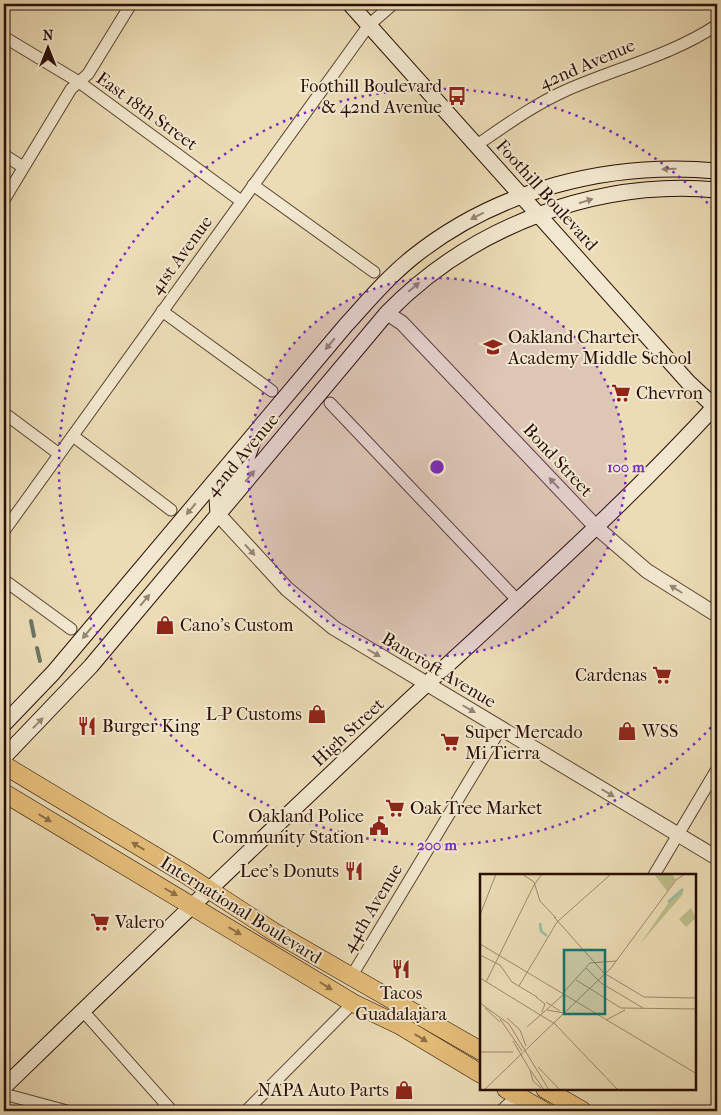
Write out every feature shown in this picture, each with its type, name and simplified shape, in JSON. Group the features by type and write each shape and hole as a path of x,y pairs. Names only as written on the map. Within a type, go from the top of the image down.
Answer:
{"main road":[{"name":"Foothill Boulevard","path":"350,4 688,382 716,407"},
{"name":"42nd Avenue","path":"4,724 53,673 346,325 389,278 429,245 482,213 522,196 570,182 612,173 664,169 717,171"},
{"name":"42nd Avenue","path":"4,757 80,677 387,313 426,277 458,254 495,233 592,199 641,189 717,190"},
{"path":"346,325 355,317 371,310 387,313"},
{"name":"High Street","path":"4,1087 427,684 519,602 716,407"},
{"path":"218,514 217,498 246,461 255,434"},
{"name":"International Boulevard","path":"4,765 210,889 351,977 480,1050"},
{"name":"International Boulevard","path":"4,793 194,905 353,1003 400,1026 480,1073"},
{"path":"547,1090 583,1111"},
{"path":"511,1092 544,1111"}],"street":[{"path":"4,200 22,166 71,89 88,74 131,4"},
{"name":"41st Avenue","path":"4,531 369,25 393,4"},
{"name":"42nd Avenue","path":"476,145 519,116 566,90 696,39 717,25"},
{"name":"East 18th Street","path":"4,37 79,82 241,201"},
{"path":"4,155 22,166"},
{"path":"253,185 374,272"},
{"path":"162,312 272,391"},
{"name":"Bond Street","path":"387,313 402,323 596,527 647,571 717,615"},
{"path":"330,404 519,602"},
{"path":"4,413 59,454"},
{"path":"73,436 171,510"},
{"name":"Bancroft Avenue","path":"218,514 274,576 316,615 352,640 717,858"},
{"path":"4,580 71,629"},
{"name":"44th Avenue","path":"351,977 501,728"},
{"path":"655,874 717,769"},
{"path":"246,1111 353,1003"},
{"path":"82,1011 172,1111"},
{"path":"501,1111 511,1092"},
{"path":"4,1094 67,1111"},
{"path":"159,1111 160,1098"}],"waterway":[{"path":"31,621 34,636"},
{"path":"37,648 40,661"}],"place":[{"name":"Foothill Boulevard & 42nd Avenue","path":"457,96"},
{"name":"Oakland Charter Academy Middle School","path":"493,347"},
{"name":"Chevron","path":"621,393"},
{"name":"Cano's Custom","path":"165,625"},
{"name":"Cardenas","path":"662,675"},
{"name":"L-P Customs","path":"317,714"},
{"name":"Burger King","path":"87,726"},
{"name":"WSS","path":"627,731"},
{"name":"Super Mercado Mi Tierra","path":"450,742"},
{"name":"Oak Tree Market","path":"395,808"},
{"name":"Oakland Police Community Station","path":"379,826"},
{"name":"Lee's Donuts","path":"354,871"},
{"name":"Valero","path":"100,922"},
{"name":"Tacos Guadalajara","path":"401,969"},
{"name":"NAPA Auto Parts","path":"404,1090"}]}
